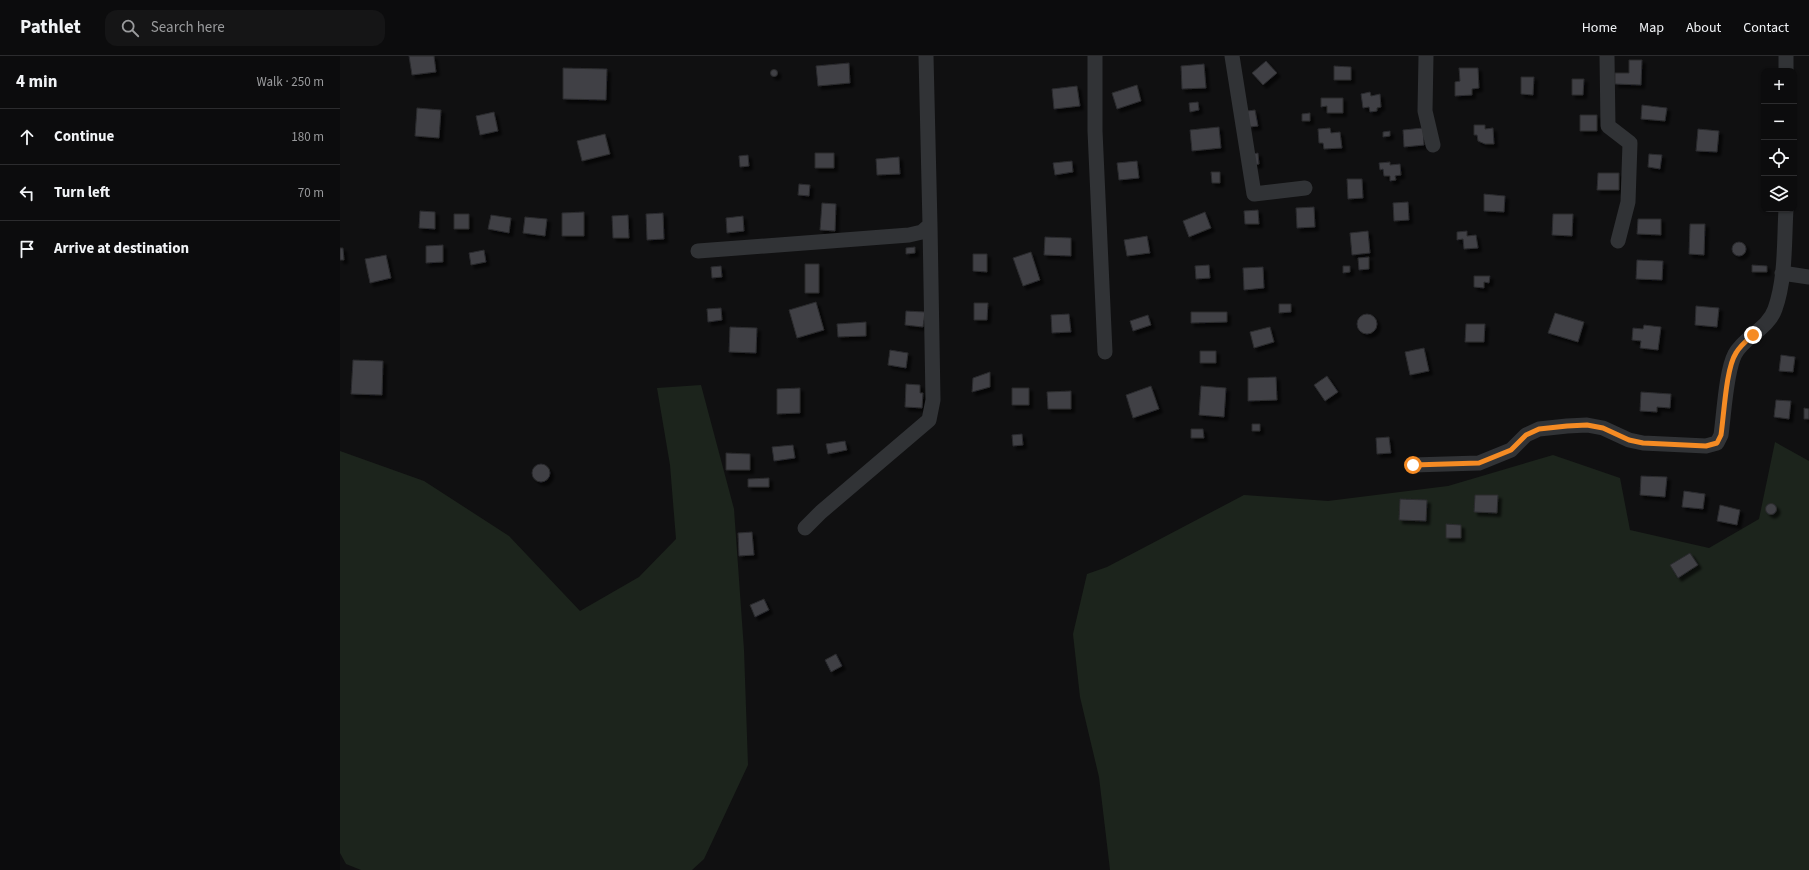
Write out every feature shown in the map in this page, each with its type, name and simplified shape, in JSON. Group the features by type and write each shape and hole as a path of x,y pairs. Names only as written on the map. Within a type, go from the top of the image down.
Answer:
{"street":[{"path":"805,528 821,512 929,420 933,400 926,56"},
{"path":"1095,56 1095,131 1105,352"},
{"path":"1232,56 1254,194 1305,188"},
{"path":"1426,56 1425,110 1433,145"},
{"path":"1607,56 1608,126 1630,144 1628,202 1618,241"},
{"path":"1786,56 1786,68"},
{"path":"1413,465 1479,463 1511,450 1526,435 1539,429 1567,426 1587,425 1603,428 1629,440 1643,443 1706,446 1717,443 1721,435 1730,370 1735,354 1743,343 1767,322 1775,310 1779,296 1782,273 1786,212"},
{"path":"698,251 909,235 922,232 930,225"},
{"path":"1782,273 1809,277"}],"shaded area":[{"path":"701,385 734,509 744,650 748,765 704,859 692,870 361,870 346,864 340,853 340,451 424,481 509,536 580,611 639,577 676,539 670,465 657,388"},
{"path":"1775,442 1809,461 1809,870 1110,870 1099,777 1080,697 1073,634 1087,574 1107,567 1244,495 1328,501 1448,486 1553,455 1620,478 1630,530 1709,548 1759,519"}],"building":[{"path":"409,56 434,56 436,72 412,75"},
{"path":"1629,60 1642,60 1641,85 1615,84 1615,73 1629,73"},
{"path":"1266,61 1277,73 1263,85 1252,73"},
{"path":"849,63 850,83 818,86 816,66"},
{"path":"1204,64 1206,88 1182,89 1181,66"},
{"path":"1334,66 1351,67 1351,80 1334,80"},
{"path":"563,68 607,69 606,100 563,99"},
{"path":"1459,68 1478,68 1479,88 1472,89 1472,95 1455,96 1455,82 1460,81"},
{"path":"774,69 777,70 777,76 774,77 771,76 770,73 771,70"},
{"path":"1521,77 1534,77 1533,95 1521,94"},
{"path":"1572,79 1584,79 1583,95 1572,95"},
{"path":"1137,85 1141,101 1117,109 1112,93"},
{"path":"1077,86 1080,106 1054,109 1052,89"},
{"path":"1370,92 1371,96 1380,94 1381,107 1377,108 1377,111 1370,112 1369,107 1363,108 1361,94"},
{"path":"1321,98 1343,98 1343,113 1327,113 1327,106 1321,107"},
{"path":"1198,102 1199,110 1190,112 1189,103"},
{"path":"1642,105 1667,108 1665,121 1641,119"},
{"path":"417,108 441,110 439,138 415,136"},
{"path":"1255,110 1258,126 1250,127 1247,111"},
{"path":"494,112 498,131 480,135 476,116"},
{"path":"1310,113 1310,121 1302,121 1302,114"},
{"path":"1580,115 1597,115 1597,131 1580,131"},
{"path":"1474,125 1485,125 1485,129 1493,128 1494,144 1485,144 1478,141 1477,135 1474,135"},
{"path":"1219,127 1221,148 1192,151 1190,130"},
{"path":"1330,128 1331,133 1340,132 1342,148 1324,149 1323,143 1319,143 1318,129"},
{"path":"1423,128 1424,145 1404,147 1403,130"},
{"path":"1698,129 1719,131 1717,152 1696,151"},
{"path":"1390,131 1390,136 1383,137 1383,132"},
{"path":"605,134 610,154 582,161 577,141"},
{"path":"815,153 834,153 834,168 815,168"},
{"path":"1258,153 1259,164 1254,165 1253,154"},
{"path":"1649,154 1662,155 1660,169 1648,167"},
{"path":"748,155 749,166 740,167 739,156"},
{"path":"899,157 900,174 877,175 876,159"},
{"path":"1072,161 1073,172 1055,175 1053,163"},
{"path":"1137,161 1139,178 1119,180 1117,163"},
{"path":"1390,162 1390,165 1400,164 1401,175 1395,176 1396,180 1390,181 1390,176 1384,176 1383,169 1380,170 1379,163"},
{"path":"1211,172 1220,172 1220,183 1212,183"},
{"path":"1598,173 1619,173 1619,190 1597,190"},
{"path":"1347,179 1362,179 1363,198 1348,199"},
{"path":"799,184 810,185 809,196 798,195"},
{"path":"1484,194 1505,196 1504,212 1484,211"},
{"path":"1408,202 1409,220 1394,221 1393,203"},
{"path":"822,203 836,204 835,231 820,230"},
{"path":"1314,207 1315,227 1297,228 1296,208"},
{"path":"1258,210 1259,224 1245,224 1244,211"},
{"path":"420,211 435,212 435,229 419,228"},
{"path":"584,212 584,236 562,236 562,213"},
{"path":"1205,212 1211,228 1189,237 1183,221"},
{"path":"663,213 664,239 647,240 646,214"},
{"path":"454,214 469,214 469,229 454,229"},
{"path":"1553,214 1573,214 1572,236 1552,235"},
{"path":"491,215 511,218 509,233 488,229"},
{"path":"628,215 629,238 613,238 612,216"},
{"path":"743,216 744,231 727,233 726,218"},
{"path":"525,217 547,219 545,236 523,233"},
{"path":"1638,219 1661,219 1661,235 1637,234"},
{"path":"1690,224 1705,224 1704,255 1689,254"},
{"path":"1368,231 1370,253 1352,255 1350,233"},
{"path":"1467,231 1467,236 1476,235 1478,248 1464,249 1463,239 1457,240 1457,232"},
{"path":"1147,236 1150,253 1127,256 1124,240"},
{"path":"1045,237 1071,238 1071,256 1044,255"},
{"path":"1736,242 1742,242 1746,246 1746,252 1742,256 1736,256 1732,252 1732,246"},
{"path":"443,245 443,262 426,263 426,246"},
{"path":"915,247 915,253 906,254 906,248"},
{"path":"340,248 343,248 344,260 340,260"},
{"path":"484,250 486,262 471,265 469,253"},
{"path":"1031,252 1040,280 1023,286 1013,258"},
{"path":"973,254 987,254 987,272 973,271"},
{"path":"386,255 391,278 370,283 365,259"},
{"path":"1369,257 1369,269 1359,270 1358,258"},
{"path":"1637,260 1663,261 1662,280 1636,279"},
{"path":"805,264 819,264 819,293 805,293"},
{"path":"1209,265 1210,278 1196,279 1195,266"},
{"path":"1752,265 1767,266 1767,272 1752,272"},
{"path":"721,266 722,277 712,278 711,267"},
{"path":"1343,266 1350,266 1350,272 1343,273"},
{"path":"1263,267 1264,288 1244,290 1243,268"},
{"path":"1474,276 1490,276 1489,283 1484,282 1484,288 1474,287"},
{"path":"816,302 824,330 797,338 789,310"},
{"path":"974,303 988,303 987,320 974,320"},
{"path":"1279,304 1291,304 1291,312 1279,313"},
{"path":"1696,306 1719,308 1717,327 1695,325"},
{"path":"721,308 722,320 708,322 707,309"},
{"path":"906,311 925,312 923,327 905,325"},
{"path":"1191,312 1227,312 1227,322 1191,323"},
{"path":"1555,313 1584,322 1578,342 1548,333"},
{"path":"1069,314 1071,332 1052,333 1051,315"},
{"path":"1367,314 1374,317 1377,324 1374,331 1367,334 1360,331 1357,324 1360,317"},
{"path":"1148,315 1151,325 1133,331 1130,321"},
{"path":"866,322 866,336 838,337 837,324"},
{"path":"1466,324 1485,324 1484,342 1465,342"},
{"path":"1644,325 1661,327 1658,350 1640,348 1641,341 1632,340 1633,328 1643,329"},
{"path":"730,327 757,328 756,353 729,352"},
{"path":"1270,327 1274,342 1254,348 1250,332"},
{"path":"1424,348 1429,371 1410,375 1405,352"},
{"path":"890,350 908,353 906,368 888,365"},
{"path":"1200,351 1216,351 1216,363 1200,363"},
{"path":"1781,355 1795,357 1793,372 1779,371"},
{"path":"353,360 383,361 382,395 351,394"},
{"path":"990,372 990,387 972,392 973,378"},
{"path":"1327,376 1338,392 1325,401 1314,385"},
{"path":"1276,377 1277,400 1248,401 1248,378"},
{"path":"906,384 920,385 920,393 923,393 922,408 905,407"},
{"path":"1151,386 1159,409 1133,418 1126,395"},
{"path":"1201,386 1226,388 1224,417 1199,415"},
{"path":"800,388 800,413 777,414 777,389"},
{"path":"1012,388 1029,388 1029,405 1012,405"},
{"path":"1071,391 1071,409 1048,409 1047,392"},
{"path":"1641,392 1671,394 1670,408 1657,407 1657,412 1640,411"},
{"path":"1776,400 1791,401 1789,419 1774,417"},
{"path":"1804,408 1809,409 1809,419 1804,419"},
{"path":"1252,424 1260,424 1260,431 1252,431"},
{"path":"1191,429 1203,429 1204,438 1191,438"},
{"path":"1022,434 1023,445 1013,446 1012,435"},
{"path":"1389,437 1391,453 1377,454 1376,438"},
{"path":"845,441 847,450 828,454 826,444"},
{"path":"793,445 795,458 774,461 772,447"},
{"path":"726,453 750,454 750,470 726,470"},
{"path":"541,464 547,467 550,473 547,479 541,482 535,479 532,473 535,467"},
{"path":"1641,476 1667,477 1665,497 1640,495"},
{"path":"769,478 769,487 748,487 748,479"},
{"path":"1684,491 1705,494 1703,509 1682,507"},
{"path":"1475,495 1498,495 1497,513 1474,512"},
{"path":"1400,499 1427,500 1426,521 1399,520"},
{"path":"1769,504 1773,504 1775,505 1775,513 1769,514 1766,511 1766,507"},
{"path":"1720,505 1740,510 1737,525 1717,521"},
{"path":"1446,524 1461,525 1461,538 1446,538"},
{"path":"752,532 754,555 739,556 738,533"},
{"path":"1690,553 1698,565 1678,578 1670,565"},
{"path":"764,599 769,610 755,617 750,605"},
{"path":"836,654 842,666 831,672 825,660"}],"route":[{"path":"1413,465 1479,463 1503,455 1511,450 1526,435 1539,429 1567,426 1587,425 1603,428 1629,440 1643,443 1706,446 1717,443 1721,435 1730,370 1735,354 1743,343 1753,335"}]}
